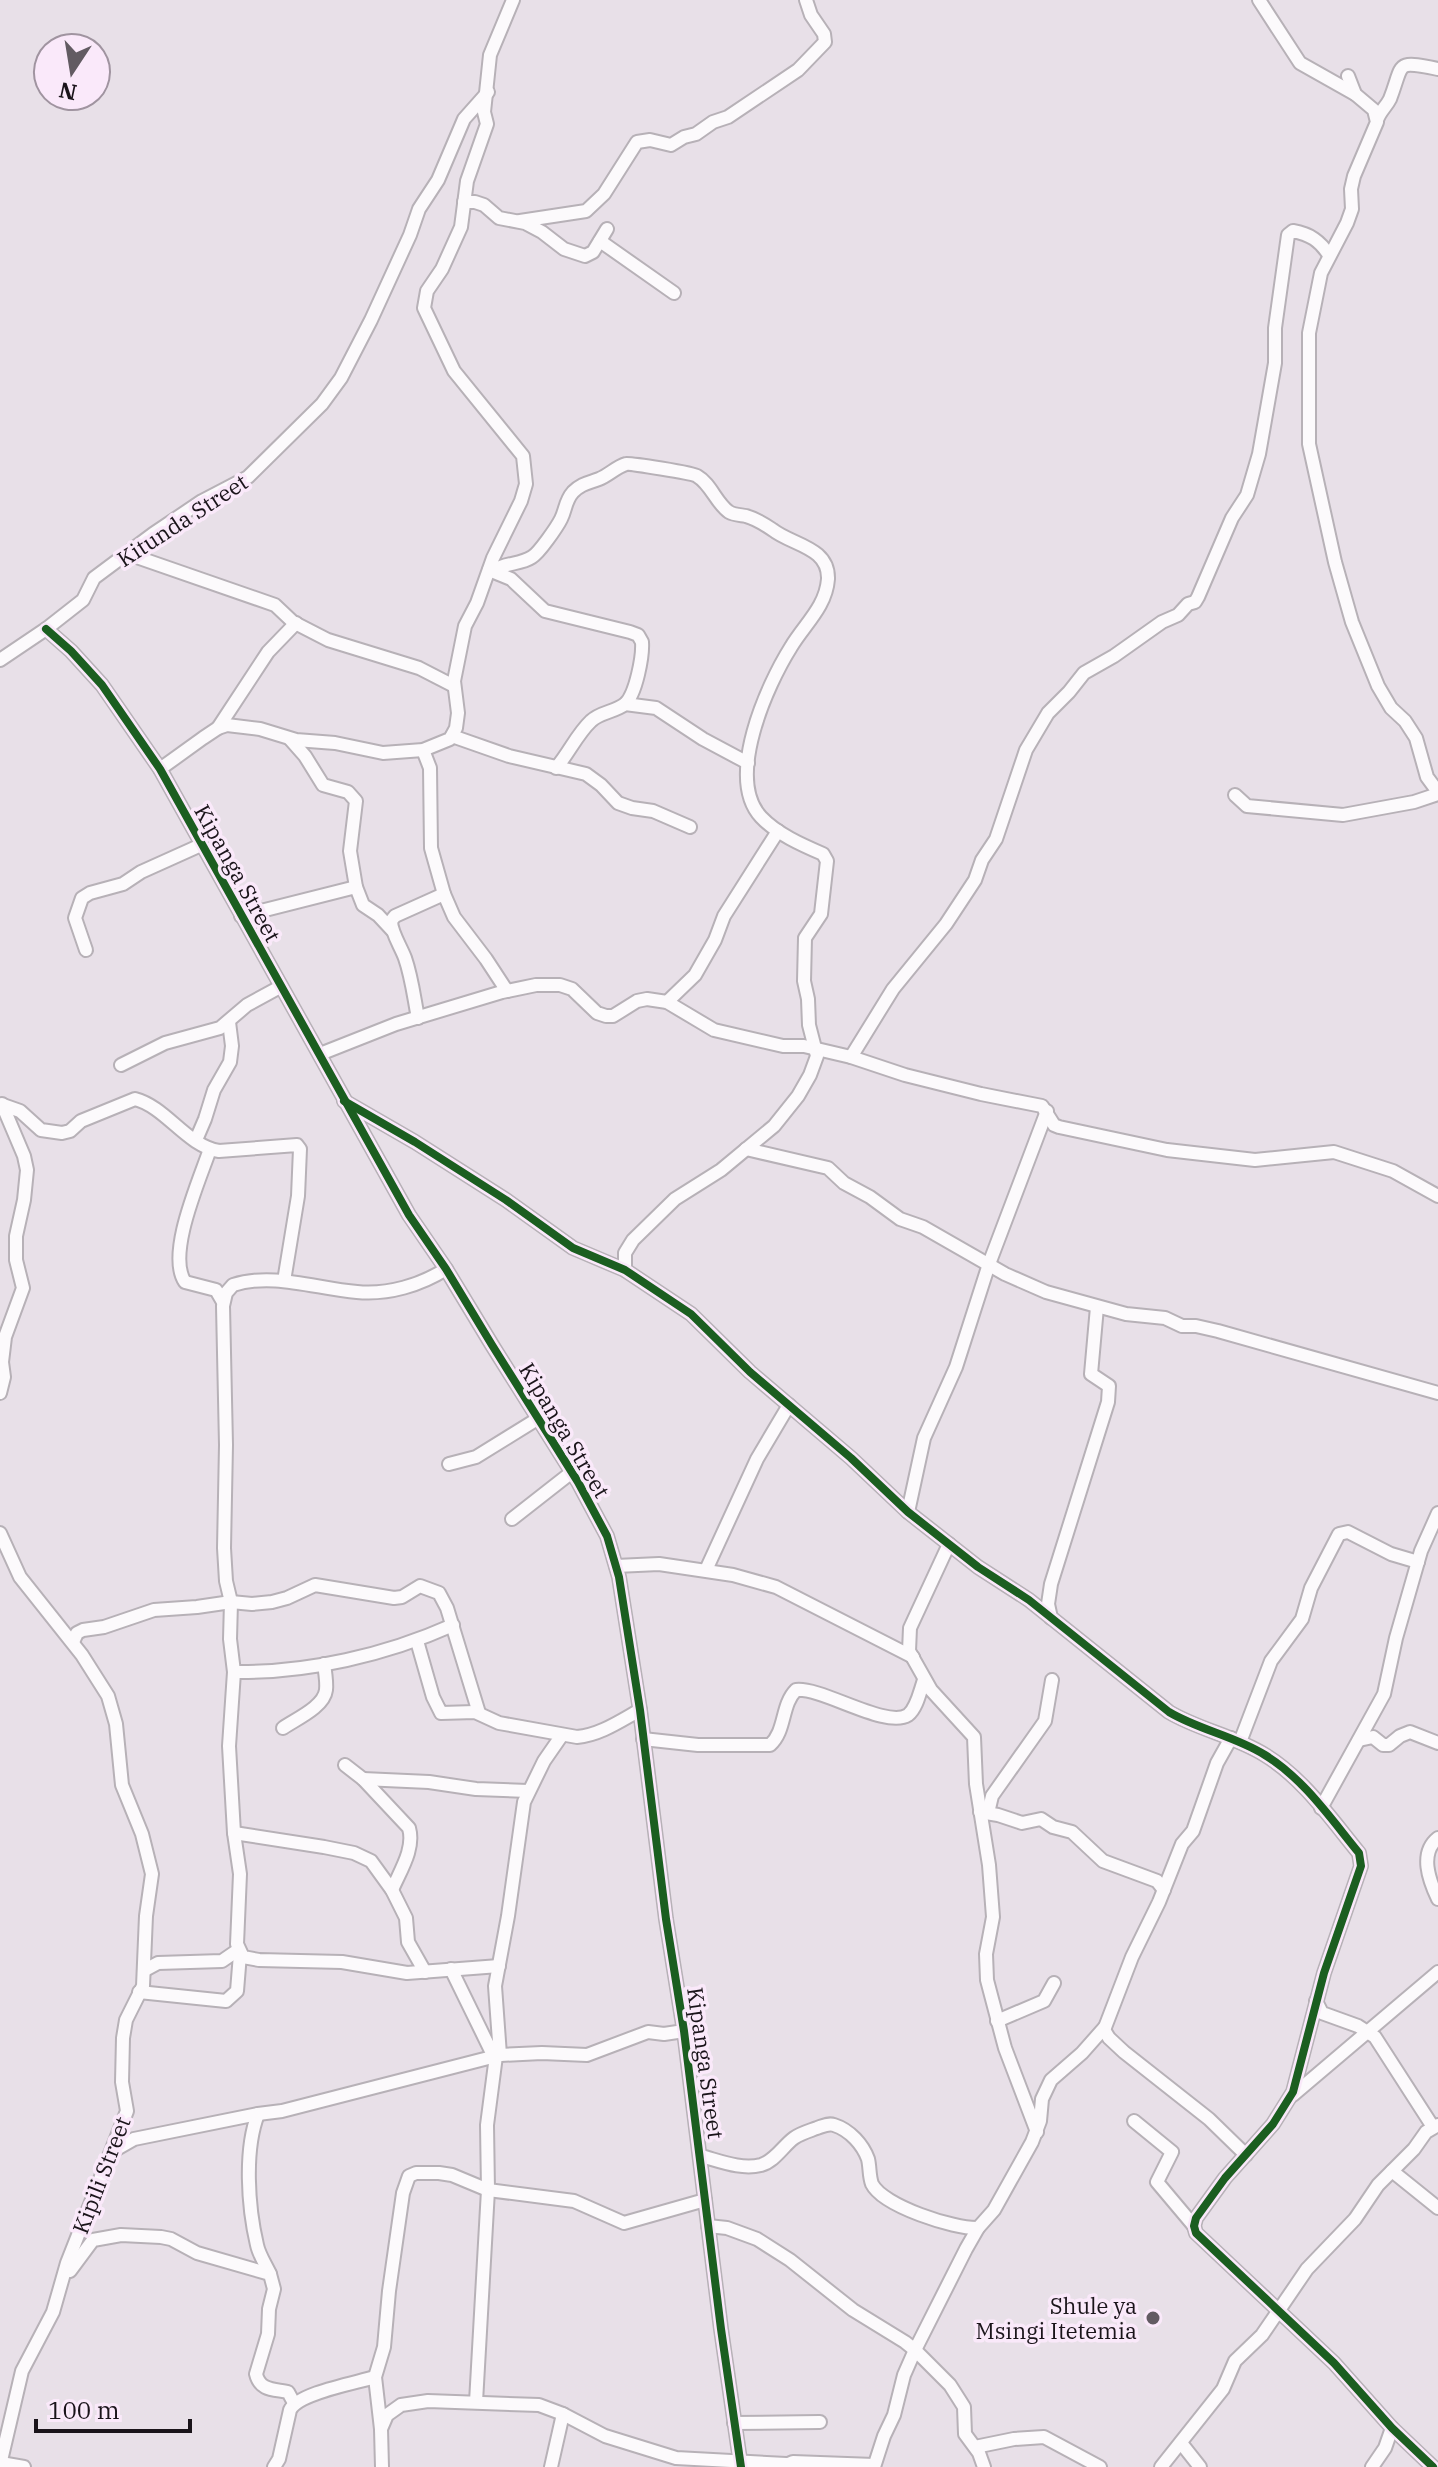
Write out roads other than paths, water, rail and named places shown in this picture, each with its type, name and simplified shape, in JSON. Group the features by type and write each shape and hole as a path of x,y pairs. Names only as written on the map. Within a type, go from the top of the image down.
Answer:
{"street":[{"path":"160,769 218,728 227,725 252,727 290,738 383,753 423,750 446,742 452,736 458,713 454,686 465,626 521,501 526,484 526,464 523,456 454,371 424,308 427,291 454,245 463,217 467,181 487,124 484,112 490,55 513,0"},
{"path":"464,202 484,205 499,218 520,221 586,211 604,194 637,142 650,140 671,145 696,134 713,122 728,117 798,70 825,42 806,0"},
{"path":"1259,0 1300,63 1371,106 1377,122"},
{"path":"1235,795 1247,806 1343,815 1414,802 1438,793 1427,777 1416,738 1405,721 1391,708 1378,686 1352,622 1309,444 1309,333 1321,273 1352,209 1354,176 1381,110 1389,101 1397,75 1401,68 1416,65 1438,69"},
{"path":"1348,76 1355,94"},
{"name":"Kitunda Street","path":"0,660 83,600 94,578 153,534 202,501 248,477 331,394 371,320 419,209 438,180 464,119 488,92"},
{"path":"520,221 542,232 564,249 585,256 590,255 607,229"},
{"path":"851,1057 893,989 946,924 975,880 982,860 996,839 1026,750 1048,713 1084,673 1162,622 1178,615 1198,597 1232,518 1247,495 1259,454 1272,388 1276,357 1275,328 1288,235 1293,231 1305,234 1317,240 1329,255"},
{"path":"600,241 674,293"},
{"path":"490,570 535,555 561,519 571,494 585,483 596,481 627,464 695,474 730,513 762,522 778,534 818,554 828,574 826,590 814,617 791,646 758,715 748,763 748,787 760,816 778,831 823,854 827,861 821,914 807,932 804,960 809,1025 817,1056 798,1096 774,1126 721,1170 675,1199 633,1240 625,1253 625,1270"},
{"path":"128,554 275,605 296,623 338,645 419,668 454,686"},
{"path":"490,570 511,579 545,611 630,632 641,638 643,650 637,675 625,704"},
{"path":"218,728 268,652 296,623"},
{"name":"Kipanga Street","path":"46,629 102,685 160,769 409,1215 539,1418 607,1536 616,1566 640,1710 740,2463"},
{"path":"556,768 580,732 593,719 625,704 656,708 703,739 748,763"},
{"path":"452,736 509,756 586,774 618,803 653,811 690,827"},
{"path":"290,738 323,785 348,792 356,801 350,851 356,887 363,905 378,915 397,936 408,969 418,1018"},
{"path":"423,750 430,768 431,848 444,894 454,917 507,991"},
{"path":"667,1002 695,975 715,940 724,916 778,831"},
{"path":"86,950 75,918 82,898 123,884 141,872 201,845"},
{"path":"241,916 356,887"},
{"path":"392,930 392,918 444,894"},
{"path":"320,1054 396,1024 507,991 536,985 566,986 597,1013 606,1016 613,1016 637,1001 667,1002 714,1030 851,1057 905,1075 1042,1106 1054,1125 1059,1127 1167,1150 1255,1160 1334,1152 1393,1171 1438,1196"},
{"path":"121,1065 165,1043 209,1032 229,1022 247,1005 280,987"},
{"path":"196,1140 209,1101 230,1062 229,1022"},
{"path":"2,1103 20,1111 41,1130 62,1133 70,1131 81,1121 135,1099 149,1104 210,1149 245,1150 294,1145 300,1148 298,1196 284,1281"},
{"path":"344,1101 495,1193 573,1248 625,1270 691,1314 750,1372 851,1458 908,1512 978,1567 1029,1600 1169,1712 1188,1723 1236,1740 1273,1760 1305,1789 1359,1853 1362,1861 1316,2001 1291,2097"},
{"path":"0,1393 4,1377 5,1337 23,1288 16,1260 16,1236 27,1170 2,1103"},
{"path":"908,1512 924,1438 956,1367 989,1264 1047,1111"},
{"path":"210,1149 186,1220 180,1251 180,1274 185,1282 216,1290 223,1302"},
{"path":"746,1149 829,1168 844,1183 900,1219 923,1227 1014,1279 1046,1292 1097,1307 1165,1318 1182,1326 1218,1331 1438,1393"},
{"path":"139,1992 226,2001 237,1991 240,1874 234,1833 229,1746 234,1672 230,1639 231,1602 224,1548 226,1445 222,1328 226,1293 233,1285 284,1281 368,1293 385,1292 432,1278 446,1269"},
{"path":"1051,1618 1048,1604 1051,1584 1108,1402 1109,1386 1091,1374 1097,1307"},
{"path":"706,1570 757,1459 789,1405"},
{"path":"449,1464 476,1457 539,1418"},
{"path":"512,1519 572,1472"},
{"path":"1321,1808 1386,1688 1396,1638 1420,1556 1438,1513"},
{"path":"381,2429 387,2415 401,2405 428,2401 539,2405 605,2436 676,2458 784,2465 834,2462 874,2466 894,2415 904,2375 946,2285 978,2228 994,2210 1037,2132 1042,2099 1051,2080 1082,2053 1105,2027 1182,1844 1196,1825 1213,1773 1236,1740 1271,1661 1302,1619 1311,1588 1339,1534 1345,1531 1391,1554 1420,1556 1438,1552"},
{"name":"Kipili Street","path":"0,1533 20,1577 73,1642 108,1696 116,1724 122,1785 148,1856 152,1882 146,1916 143,1986 126,2020 123,2038 122,2082 127,2111 67,2263 48,2325 22,2371 1,2464"},
{"path":"949,1544 910,1628 909,1651 931,1690 973,1735 984,1813 993,1917 986,1954 987,1980 1005,2048 1037,2132"},
{"path":"616,1566 659,1564 755,1579 913,1657"},
{"path":"73,1642 77,1633 83,1630 104,1627 154,1610 231,1602 272,1602 318,1584 394,1598 402,1597 420,1586 439,1593 453,1625 479,1713"},
{"path":"234,1672 265,1672 324,1664 417,1641 453,1625"},
{"path":"417,1641 439,1713 479,1713 499,1723 562,1735 589,1736 640,1710"},
{"path":"283,1728 324,1697 324,1664"},
{"path":"643,1739 698,1745 770,1745 778,1736 790,1696 796,1690 805,1689 896,1718 909,1714 915,1707 924,1680"},
{"path":"984,1813 992,1796 1045,1721 1052,1680"},
{"path":"1359,1740 1373,1737 1383,1745 1389,1745 1410,1732 1438,1743"},
{"path":"476,2402 488,2190 487,2125 497,2056 495,1998 499,1966 524,1802 562,1735"},
{"path":"345,1765 363,1779 409,1828 409,1852 392,1890"},
{"path":"363,1779 528,1791"},
{"path":"984,1813 1022,1823 1041,1819 1053,1827 1068,1830 1103,1861 1157,1881 1164,1890"},
{"path":"234,1833 364,1856 376,1866 392,1890 406,1918 408,1942 425,1972"},
{"path":"1438,1838 1429,1847 1427,1858 1431,1885 1438,1899"},
{"path":"145,1970 158,1963 222,1961 239,1952"},
{"path":"239,1952 246,1959 342,1962 407,1973 499,1966"},
{"path":"451,1969 497,2056"},
{"path":"1194,2226 1196,2218 1225,2178 1273,2124 1291,2097 1438,1972"},
{"path":"997,2021 1044,2001 1054,1983"},
{"path":"1161,2467 1223,2389 1235,2361 1271,2325 1277,2311 1307,2269 1355,2219 1378,2185 1435,2126 1381,2045 1358,2026 1322,2013 1316,2001"},
{"path":"1105,2027 1106,2034 1116,2045 1209,2119 1246,2155"},
{"path":"110,2153 134,2139 282,2111 497,2056 542,2053 587,2055 648,2032 664,2034 684,2031"},
{"path":"258,2114 249,2144 251,2200 258,2249 274,2279 274,2289 268,2334 256,2374 261,2384 271,2390 288,2392 294,2403"},
{"path":"1134,2121 1172,2152 1157,2182 1194,2226 1196,2233 1334,2363 1392,2428 1433,2467"},
{"path":"701,2156 744,2166 761,2165 797,2136 828,2124 833,2125 849,2133 861,2146 873,2185 885,2197 931,2217 966,2228 978,2228"},
{"path":"1392,2171 1438,2208"},
{"path":"382,2467 375,2377 384,2347 403,2193 409,2176 425,2173 452,2175 488,2190 574,2201 624,2223 705,2200"},
{"path":"708,2226 727,2228 757,2239 790,2260 853,2310 915,2350 950,2385 965,2410 965,2434 984,2467"},
{"path":"63,2283 90,2241 141,2234 171,2239 197,2253 270,2274"},
{"path":"274,2467 294,2403 375,2377"},
{"path":"551,2467 563,2414"},
{"path":"734,2423 820,2422"},
{"path":"1372,2467 1385,2448 1392,2428"},
{"path":"975,2447 1044,2437 1100,2467"},
{"path":"1181,2443 1200,2467"},
{"path":"1,2464 24,2467"}],"place":[{"name":"Shule ya Msingi Itetemia","path":"1153,2318"}]}
